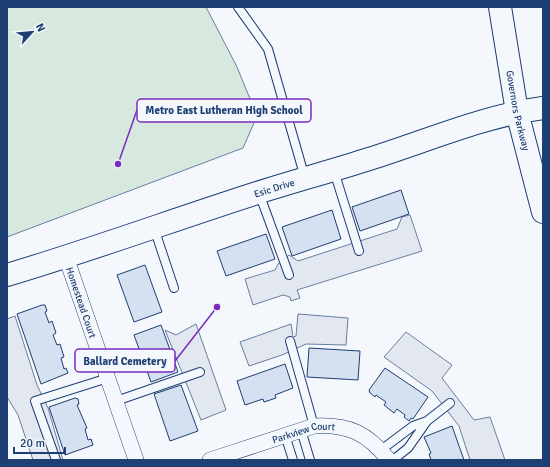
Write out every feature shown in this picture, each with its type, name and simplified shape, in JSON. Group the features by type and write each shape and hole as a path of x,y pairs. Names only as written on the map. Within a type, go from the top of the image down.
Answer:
{"street":[{"name":"Governors Parkway","path":"500,7 517,112 543,212"},
{"name":"Esic Drive","path":"7,275 66,257 259,192 418,143 473,123 517,112 543,108"},
{"name":"Homestead Court","path":"66,257 136,460"},
{"name":"Parkview Court","path":"210,460 307,428 332,425 350,429 366,437 385,455"}],"lane":[{"path":"238,7 268,49 305,179"},
{"path":"334,170 359,251"},
{"path":"259,192 289,274"},
{"path":"154,227 174,288"},
{"path":"290,341 307,428 310,460"},
{"path":"116,400 200,372"},
{"path":"56,460 35,401 108,378"},
{"path":"394,460 408,448 428,421 450,403"},
{"path":"385,455 413,426 428,421"},
{"path":"285,435 293,460"}],"shaded area":[{"path":"7,7 206,7 237,67 257,116 243,148 7,237"},
{"path":"410,215 422,251 297,290 300,298 291,301 290,297 283,295 253,305 245,279 275,270 278,264 289,255 298,261 397,229 402,217"},
{"path":"298,314 348,318 346,345 306,344 282,355 249,366 240,342 291,324 293,337 296,336"},
{"path":"15,316 37,385 48,408 63,460 33,460 18,415 7,397 7,319"},
{"path":"196,324 226,410 201,420 165,330 176,335"},
{"path":"406,332 452,365 442,378 474,420 490,417 505,460 470,460 459,426 432,391 384,357"}],"building":[{"path":"401,190 409,214 360,231 352,207"},
{"path":"332,210 341,239 292,256 282,227"},
{"path":"266,234 275,259 226,276 217,251"},
{"path":"145,265 162,312 134,322 117,275"},
{"path":"45,305 47,311 45,312 49,323 52,321 56,333 53,335 57,345 60,344 64,357 61,358 64,369 66,368 68,373 41,384 17,314"},
{"path":"161,325 178,372 151,382 134,335"},
{"path":"309,348 360,351 358,380 307,377"},
{"path":"285,364 293,388 275,395 276,398 264,402 263,399 245,405 237,381"},
{"path":"385,368 428,397 413,419 411,418 409,421 404,417 405,415 397,409 394,413 384,405 386,402 370,393 369,390"},
{"path":"181,385 198,431 170,441 154,394"},
{"path":"75,398 78,399 79,404 77,405 87,428 85,429 88,440 91,439 93,445 65,455 49,407"},
{"path":"452,426 464,460 431,460 429,454 431,453 424,437"}],"place":[{"name":"Metro East Lutheran High School","path":"118,164"},
{"name":"Ballard Cemetery","path":"217,307"}]}
